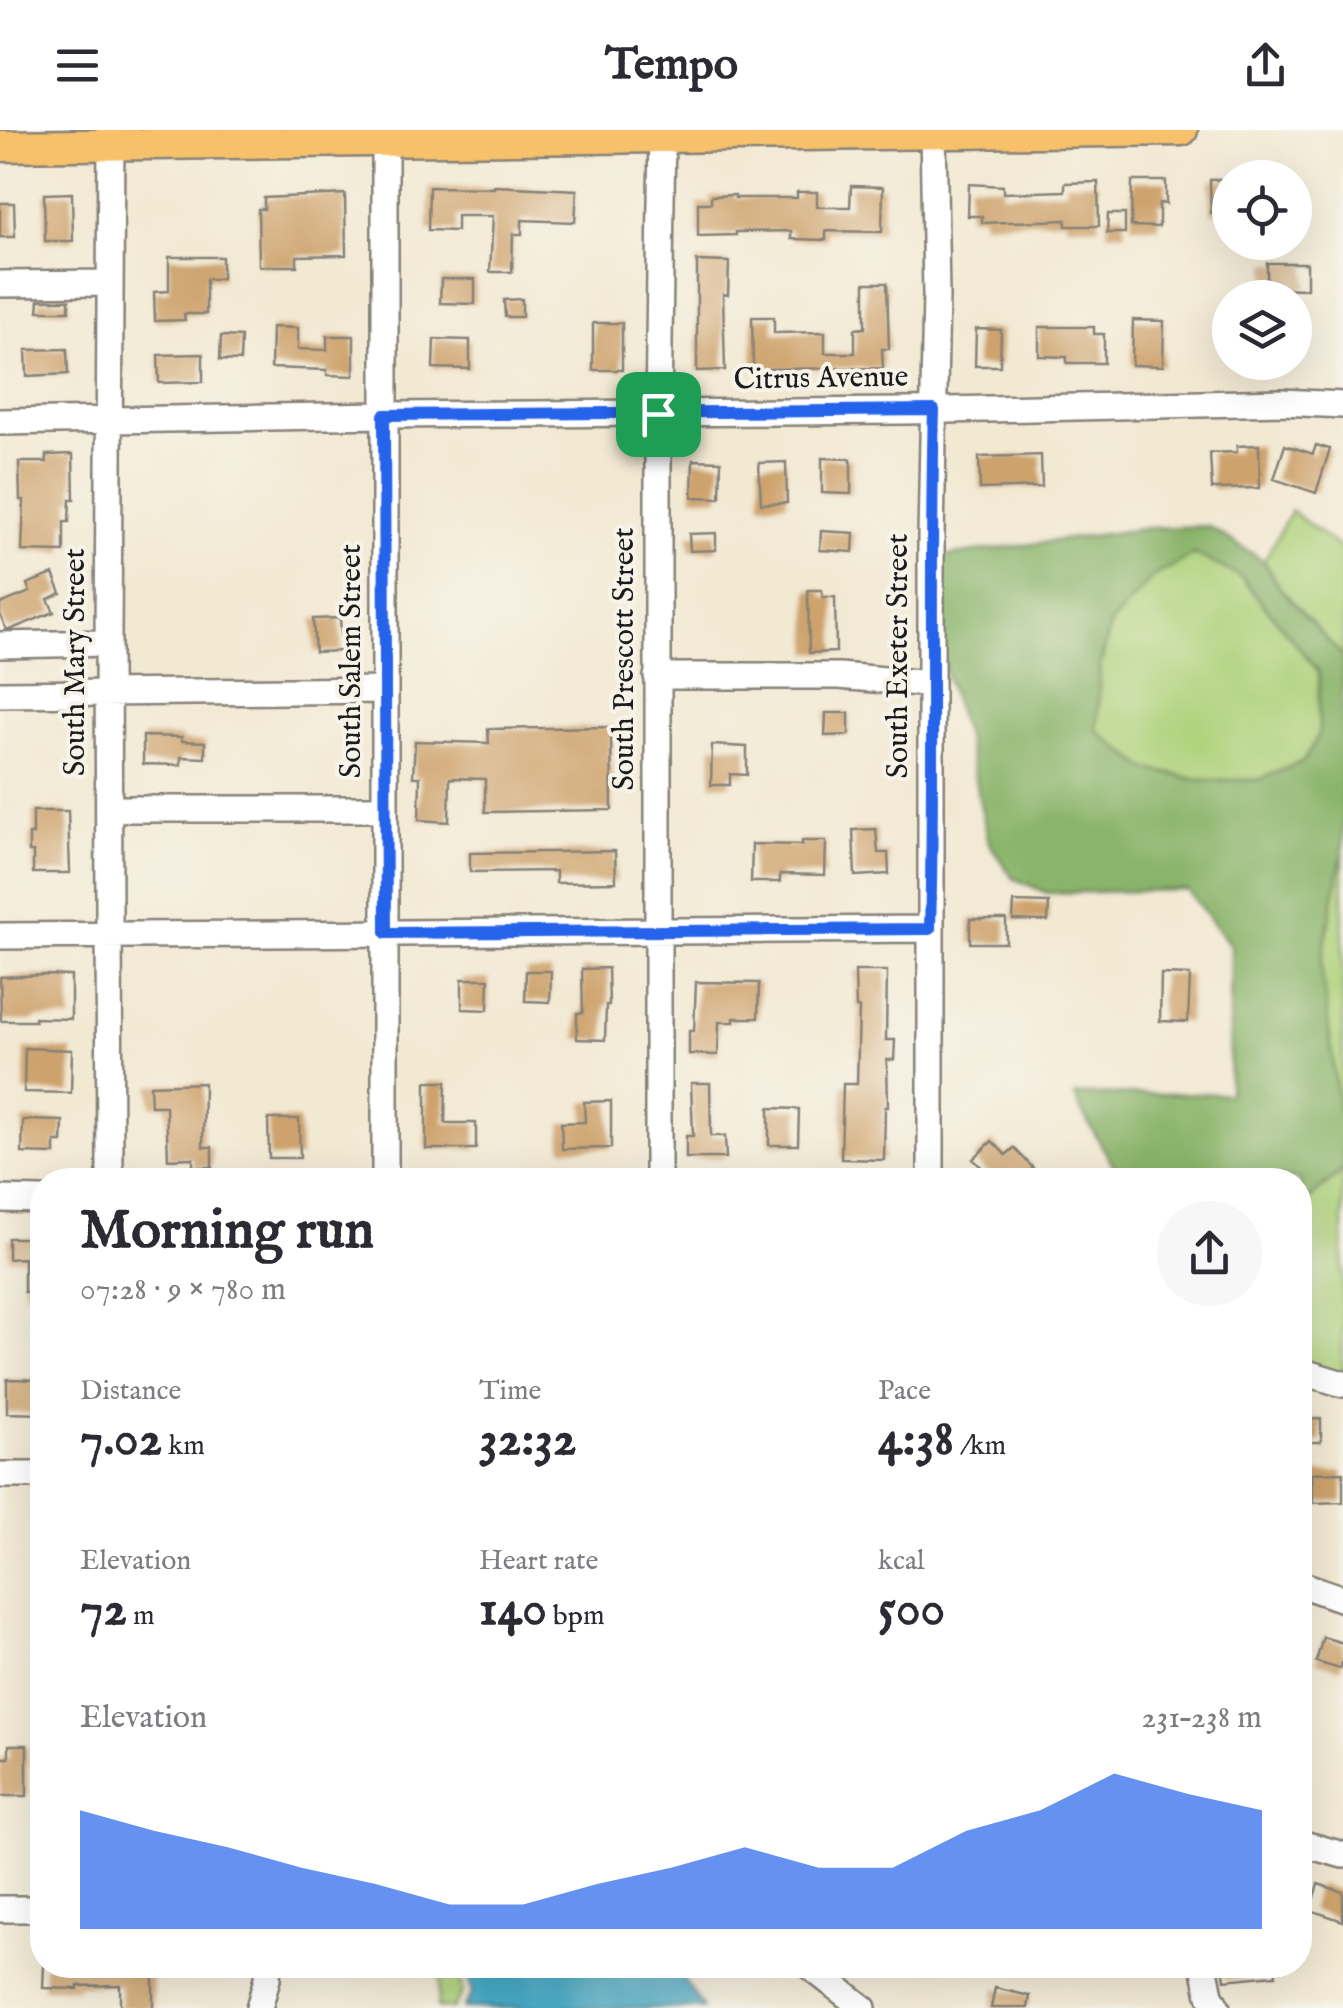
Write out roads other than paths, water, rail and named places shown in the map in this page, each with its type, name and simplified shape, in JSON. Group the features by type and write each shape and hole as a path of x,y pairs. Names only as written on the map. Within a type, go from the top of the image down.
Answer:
{"main road":[{"path":"0,146 110,138 1182,130"}],"street":[{"name":"South Exeter Street","path":"931,1168 930,536 936,294 933,131"},
{"name":"South Prescott Street","path":"658,1168 662,134"},
{"name":"South Salem Street","path":"385,136 385,1168"},
{"name":"South Mary Street","path":"110,138 110,1168"},
{"path":"0,284 109,284"},
{"name":"Citrus Avenue","path":"0,422 1282,402 1343,405"},
{"path":"0,645 108,643"},
{"path":"657,676 839,676 931,684"},
{"path":"0,694 384,690"},
{"path":"108,808 384,809"},
{"path":"0,936 930,929"},
{"path":"0,1199 30,1200"},
{"path":"1312,1375 1343,1384"},
{"path":"0,1475 30,1475"},
{"path":"1312,1588 1343,1599"},
{"path":"1312,1846 1343,1855"},
{"path":"0,1909 30,1908"},
{"path":"259,2008 268,1978"},
{"path":"825,1978 864,2008"},
{"path":"1207,1978 1217,2008"}],"water":[{"path":"468,1978 683,1978 703,2008 463,2008 472,1994"}]}
